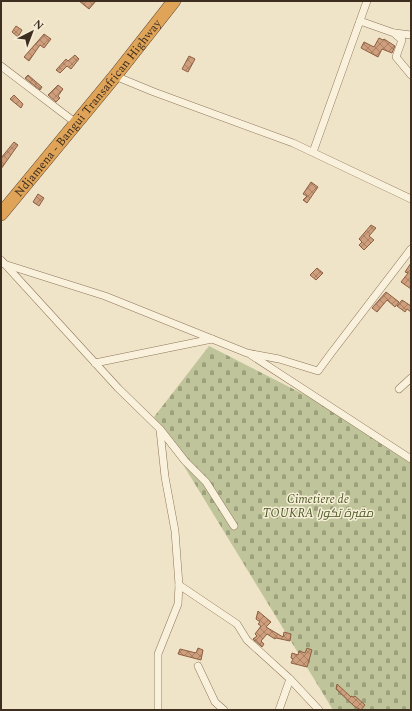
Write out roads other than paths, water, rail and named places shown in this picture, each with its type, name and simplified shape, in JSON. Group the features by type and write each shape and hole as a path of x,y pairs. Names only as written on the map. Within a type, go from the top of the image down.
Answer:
{"highway":[{"name":"Ndjamena - Bangui Transafrican Highway","path":"1,214 115,76 174,1"}],"street":[{"path":"313,152 367,1"},
{"path":"360,21 394,33 411,35"},
{"path":"394,33 402,40 396,57 411,75"},
{"path":"1,66 76,123"},
{"path":"115,76 154,92 293,143 411,199"},
{"path":"247,353 278,359 318,371 411,249"},
{"path":"3,262 106,296 247,353 411,459"},
{"path":"3,262 95,363 160,430 185,461 206,482 234,526"},
{"path":"95,363 213,339"},
{"path":"399,388 411,378"},
{"path":"158,710 158,654 178,604 179,585 175,531 165,477 160,430"},
{"path":"179,585 236,624 248,640 290,678 319,710"},
{"path":"198,666 215,702 224,710"},
{"path":"279,710 290,678"},
{"path":"213,710 215,702"}],"park label":[{"name":"Cimetiere de TOUKRA مقبرة تكورا","path":"318,506"}]}
